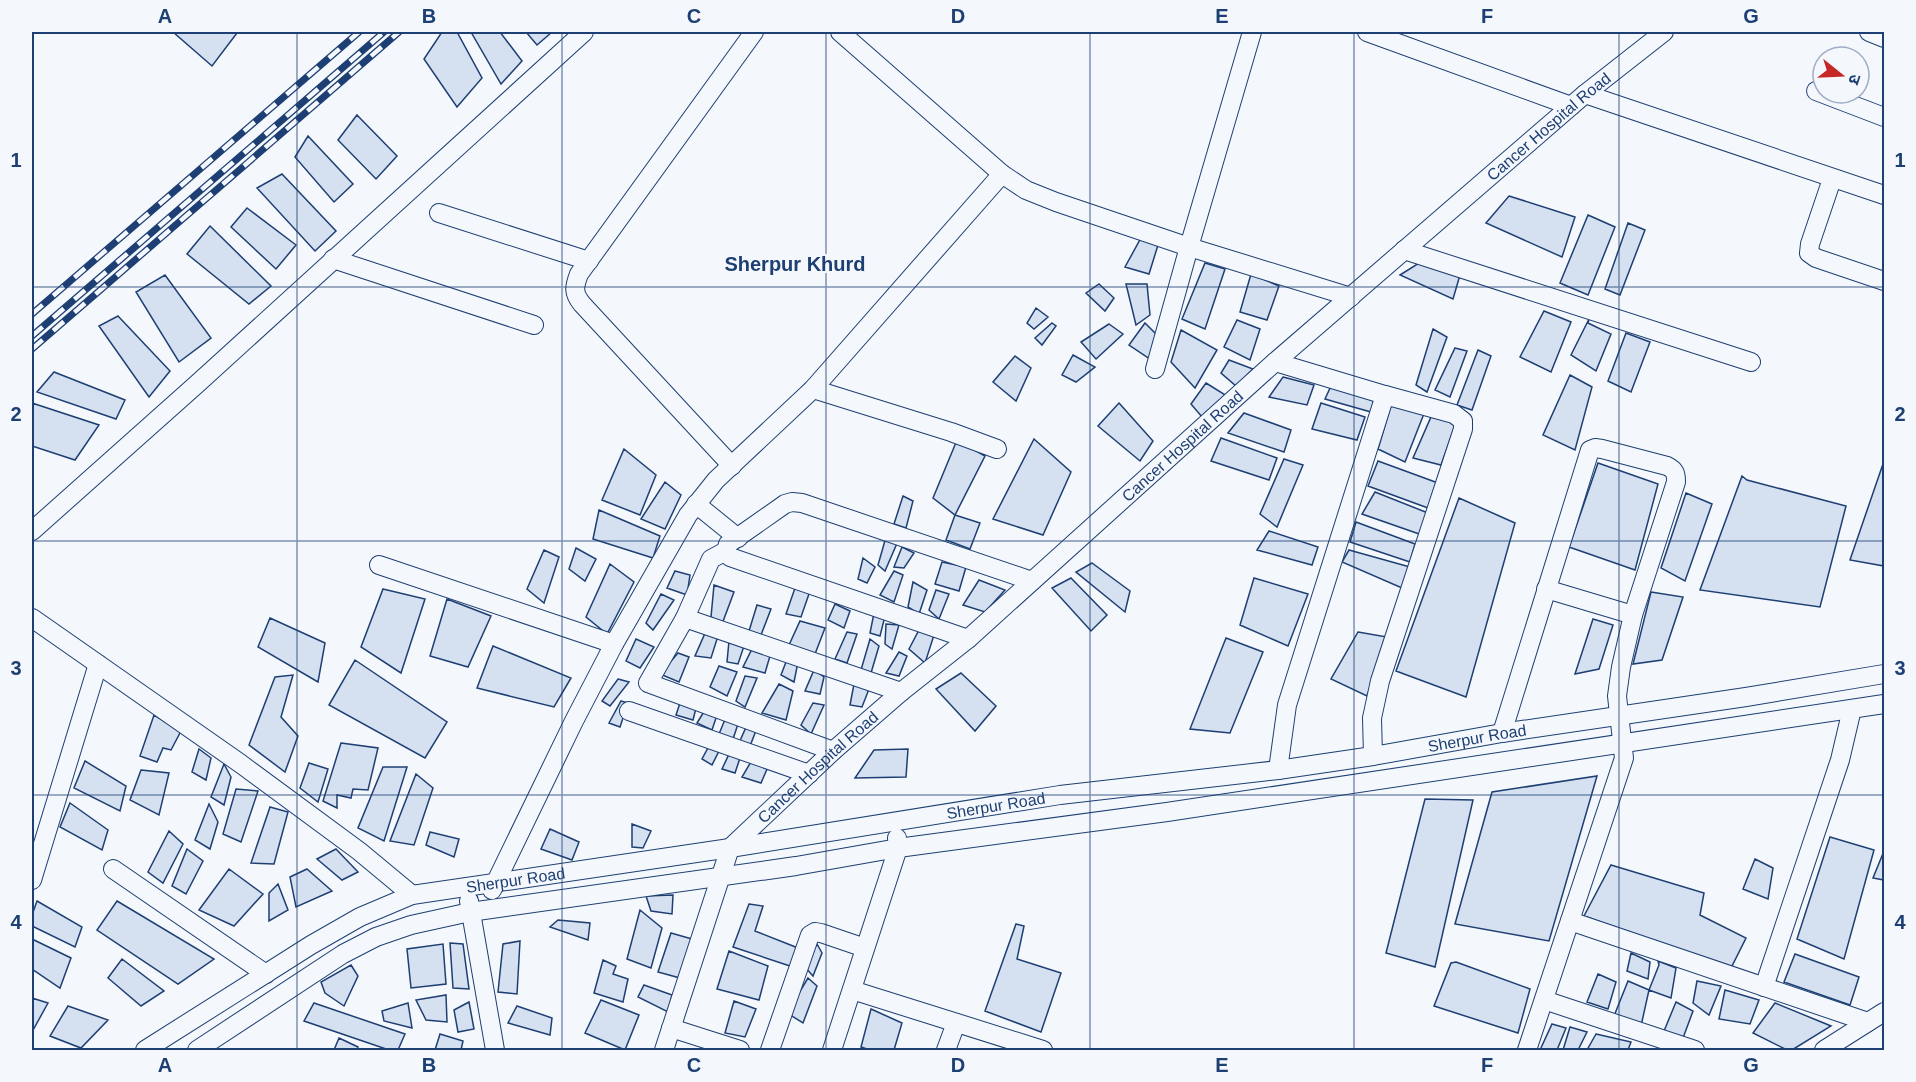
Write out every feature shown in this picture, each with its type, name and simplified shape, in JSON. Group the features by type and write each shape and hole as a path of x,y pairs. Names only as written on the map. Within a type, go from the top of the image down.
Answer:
{"street":[{"path":"32,531 584,32"},
{"path":"732,466 575,295 577,280 589,261 754,32"},
{"path":"840,32 1002,174 1026,190 1189,247 1350,297"},
{"path":"1155,369 1252,32"},
{"path":"1367,32 1884,195"},
{"name":"Cancer Hospital Road","path":"664,1050 730,848 833,752 901,692 968,639 1275,362 1578,100 1664,32"},
{"path":"1869,32 1884,38"},
{"path":"1853,105 1884,117"},
{"path":"478,910 494,883 614,644 675,536 696,504 716,480 813,389 1002,174"},
{"path":"1832,178 1809,253 1816,258 1884,281"},
{"path":"439,213 589,261"},
{"path":"1404,250 1751,362"},
{"path":"333,259 534,325"},
{"path":"1275,362 1454,414 1463,422 1463,429 1380,681 1372,718 1373,756"},
{"path":"813,389 951,432 997,449"},
{"path":"1278,770 1287,705 1385,395"},
{"path":"1502,733 1590,450 1602,449 1674,469 1676,482 1633,615 1621,667 1617,696 1624,758 1527,1050"},
{"path":"833,752 648,683 685,618 711,559 785,504 792,502 802,503 1032,581"},
{"path":"696,504 732,545"},
{"path":"732,545 730,556 968,639"},
{"path":"379,565 614,644"},
{"path":"1546,589 1633,615"},
{"path":"32,618 241,764 359,851 412,895"},
{"path":"685,618 901,692"},
{"path":"32,880 98,664"},
{"name":"Sherpur Road","path":"145,1050 360,917 412,895 730,848 1060,795 1278,770 1373,756 1502,733 1619,717 1884,674"},
{"path":"1823,684 1828,712"},
{"name":"Sherpur Road","path":"197,1050 343,954 376,937 411,925 478,910 796,866 898,848 1167,812 1884,704"},
{"path":"1764,987 1840,760 1852,709"},
{"path":"629,711 809,774"},
{"path":"832,1050 898,848 896,821"},
{"path":"113,868 266,974"},
{"path":"467,887 478,910 495,1050"},
{"path":"1570,921 1868,1022"},
{"path":"770,1050 810,935 815,932 820,933 866,948"},
{"path":"852,990 1043,1050"},
{"path":"1544,1000 1695,1050"},
{"path":"1824,1050 1884,1012"},
{"path":"946,1050 956,1023"},
{"path":"671,1028 740,1050"}],"building":[{"path":"173,32 235,32 237,33 212,66"},
{"path":"442,32 457,32 482,78 457,107 424,59"},
{"path":"471,32 500,32 522,61 501,84"},
{"path":"526,32 552,32 537,45"},
{"path":"357,115 397,156 376,179 338,140"},
{"path":"308,136 353,184 334,202 295,157"},
{"path":"282,174 336,231 315,251 257,188"},
{"path":"1509,196 1575,217 1562,257 1486,223"},
{"path":"247,208 296,245 276,269 231,227"},
{"path":"1588,215 1615,227 1588,295 1560,283"},
{"path":"1628,223 1645,230 1620,295 1605,289"},
{"path":"210,226 271,286 249,304 187,254"},
{"path":"1142,236 1158,245 1149,274 1125,267"},
{"path":"1205,263 1225,269 1205,329 1182,319"},
{"path":"1419,263 1460,275 1453,299 1400,275"},
{"path":"1251,274 1279,286 1267,320 1240,312"},
{"path":"165,275 211,338 179,362 136,292"},
{"path":"1099,284 1114,298 1105,311 1086,293"},
{"path":"1126,284 1147,284 1150,315 1136,325"},
{"path":"1036,308 1048,317 1034,329 1027,323"},
{"path":"1544,311 1571,322 1551,372 1520,357"},
{"path":"118,316 170,371 149,397 99,326"},
{"path":"1589,319 1588,323 1611,334 1596,371 1571,355"},
{"path":"1237,320 1260,329 1250,360 1224,347"},
{"path":"1052,323 1056,326 1042,345 1035,338"},
{"path":"1145,323 1158,336 1150,359 1129,345"},
{"path":"1109,324 1123,334 1096,359 1081,342"},
{"path":"1433,329 1447,337 1427,392 1416,385"},
{"path":"1181,330 1217,350 1195,388 1171,362"},
{"path":"1626,333 1650,342 1631,392 1608,381"},
{"path":"1455,348 1467,351 1450,397 1435,390"},
{"path":"1478,350 1491,356 1472,410 1457,405"},
{"path":"1073,355 1095,367 1076,382 1062,375"},
{"path":"1015,356 1031,368 1016,401 993,382"},
{"path":"1229,360 1253,369 1236,386 1221,373"},
{"path":"54,372 125,400 116,419 37,392"},
{"path":"1570,375 1592,387 1575,450 1543,435"},
{"path":"1283,377 1314,385 1307,405 1269,397"},
{"path":"1206,383 1227,396 1202,417 1191,404"},
{"path":"1331,386 1374,399 1371,412 1325,399"},
{"path":"1392,402 1425,411 1405,462 1378,449"},
{"path":"32,403 99,425 75,460 32,446"},
{"path":"1119,403 1153,441 1140,461 1098,426"},
{"path":"1321,403 1365,417 1357,440 1312,429"},
{"path":"1244,413 1291,430 1284,452 1228,433"},
{"path":"1431,417 1456,423 1441,465 1413,458"},
{"path":"1221,438 1277,458 1269,480 1211,461"},
{"path":"1034,439 1071,472 1043,535 993,519"},
{"path":"957,440 985,456 955,515 933,498"},
{"path":"624,449 656,475 640,515 602,500"},
{"path":"1284,459 1303,465 1277,527 1260,514"},
{"path":"1378,461 1438,483 1428,508 1368,486"},
{"path":"1884,461 1884,566 1850,560"},
{"path":"1598,463 1658,484 1635,570 1569,547"},
{"path":"1742,476 1747,480 1846,506 1820,607 1700,590"},
{"path":"665,482 681,495 665,529 641,519"},
{"path":"1375,492 1428,513 1422,535 1362,514"},
{"path":"1686,493 1712,504 1685,581 1661,568"},
{"path":"903,496 913,501 906,528 894,524"},
{"path":"1459,498 1515,523 1466,697 1396,671"},
{"path":"599,510 660,536 653,558 593,539"},
{"path":"955,515 980,523 970,549 946,540"},
{"path":"1356,522 1415,544 1410,562 1350,542"},
{"path":"1269,531 1318,547 1312,565 1257,550"},
{"path":"886,537 898,541 885,571 878,565"},
{"path":"902,547 914,553 904,568 894,567"},
{"path":"576,548 596,559 585,581 569,569"},
{"path":"544,550 559,557 544,603 527,589"},
{"path":"1349,550 1410,567 1402,588 1342,562"},
{"path":"863,558 875,567 867,583 858,579"},
{"path":"942,562 966,567 959,591 935,584"},
{"path":"1092,563 1130,591 1125,612 1076,572"},
{"path":"610,564 634,582 607,634 586,617"},
{"path":"675,571 690,575 687,595 667,588"},
{"path":"894,571 903,575 894,602 880,595"},
{"path":"1071,578 1107,615 1091,631 1052,588"},
{"path":"1254,578 1308,594 1288,646 1240,625"},
{"path":"979,580 1005,590 985,612 963,605"},
{"path":"913,582 927,590 919,614 908,607"},
{"path":"714,585 734,592 722,624 711,617"},
{"path":"795,588 810,591 801,617 786,614"},
{"path":"383,589 425,599 401,673 361,647"},
{"path":"936,590 949,594 939,619 929,610"},
{"path":"1651,592 1683,597 1662,660 1633,664"},
{"path":"661,594 674,600 653,630 646,623"},
{"path":"447,599 491,616 468,667 430,656"},
{"path":"835,604 850,611 844,628 828,620"},
{"path":"757,605 771,609 761,635 749,631"},
{"path":"874,613 885,616 880,636 870,633"},
{"path":"270,618 325,643 318,682 258,647"},
{"path":"1593,619 1613,625 1599,669 1575,674"},
{"path":"800,621 825,628 815,654 789,645"},
{"path":"886,624 899,625 892,649 885,644"},
{"path":"919,630 934,635 925,663 909,649"},
{"path":"706,631 718,636 711,658 695,656"},
{"path":"847,632 857,634 847,663 835,659"},
{"path":"1358,632 1387,637 1367,696 1331,679"},
{"path":"1226,638 1263,652 1230,733 1190,729"},
{"path":"636,639 654,647 640,668 626,661"},
{"path":"870,639 879,646 871,673 861,670"},
{"path":"729,641 745,643 738,664 727,662"},
{"path":"493,646 571,678 554,707 477,688"},
{"path":"752,649 770,656 765,673 743,667"},
{"path":"899,652 907,656 899,676 886,673"},
{"path":"678,653 689,657 679,682 660,674"},
{"path":"355,660 447,722 425,758 329,705"},
{"path":"786,662 798,662 794,682 781,675"},
{"path":"719,666 737,672 727,696 710,687"},
{"path":"814,670 824,677 820,694 805,691"},
{"path":"961,673 996,706 975,731 936,689"},
{"path":"293,675 281,717 298,736 285,772 249,745 275,677"},
{"path":"745,676 757,678 745,707 736,701"},
{"path":"618,679 629,682 610,706 602,701"},
{"path":"779,684 793,691 786,720 762,713"},
{"path":"854,684 869,689 862,707 850,705"},
{"path":"681,700 697,704 693,720 676,715"},
{"path":"621,701 628,703 620,727 609,723"},
{"path":"813,703 824,705 811,734 801,725"},
{"path":"705,710 717,715 712,730 697,723"},
{"path":"154,715 181,731 171,750 163,748 157,762 140,756"},
{"path":"726,717 738,724 733,739 719,734"},
{"path":"747,725 757,728 750,746 739,743"},
{"path":"341,743 378,748 368,790 353,789 351,798 337,795 337,808 323,801"},
{"path":"709,746 719,751 712,765 702,759"},
{"path":"199,749 211,758 206,780 192,772"},
{"path":"908,749 906,777 855,778 874,750"},
{"path":"730,752 741,755 735,773 722,769"},
{"path":"752,760 768,767 761,783 742,777"},
{"path":"85,761 126,786 120,811 74,788"},
{"path":"309,763 328,769 318,802 300,788"},
{"path":"224,764 231,777 224,805 211,797"},
{"path":"383,767 407,767 384,841 358,828"},
{"path":"141,770 169,773 159,815 130,800"},
{"path":"416,774 433,788 414,845 390,841"},
{"path":"1597,776 1549,941 1455,924 1492,792"},
{"path":"236,789 258,791 241,842 223,834"},
{"path":"1425,799 1473,800 1435,967 1386,953"},
{"path":"70,803 108,830 102,850 60,827"},
{"path":"209,804 218,822 210,849 195,840"},
{"path":"270,807 288,812 274,864 251,863"},
{"path":"632,824 651,831 643,848 632,847"},
{"path":"550,829 579,842 572,860 541,849"},
{"path":"169,831 183,844 163,883 148,872"},
{"path":"430,832 459,839 454,857 426,845"},
{"path":"1830,837 1874,850 1844,959 1797,939"},
{"path":"187,849 203,861 186,894 172,886"},
{"path":"336,849 358,872 342,880 317,859"},
{"path":"1884,851 1884,880 1873,878"},
{"path":"1755,859 1773,868 1768,899 1743,889"},
{"path":"1611,865 1704,893 1700,915 1746,938 1731,968 1584,916"},
{"path":"229,869 263,894 234,926 199,910"},
{"path":"307,869 332,891 296,907 290,877"},
{"path":"278,884 288,910 269,921 269,893"},
{"path":"673,895 672,914 651,911 646,896"},
{"path":"37,901 82,927 75,947 32,926 32,915"},
{"path":"117,901 214,959 178,984 97,930"},
{"path":"749,904 763,906 755,931 798,948 790,966 733,947"},
{"path":"640,910 662,928 651,968 627,959"},
{"path":"558,920 590,923 588,940 550,927"},
{"path":"1016,924 1024,926 1017,959 1061,973 1041,1032 985,1011"},
{"path":"671,933 692,939 680,978 658,972"},
{"path":"32,939 71,958 60,988 32,969"},
{"path":"520,941 517,994 498,992 503,944"},
{"path":"450,943 463,944 469,989 453,988"},
{"path":"443,944 446,984 411,988 407,949"},
{"path":"817,944 822,953 813,976 804,966"},
{"path":"729,951 768,966 759,1000 717,989"},
{"path":"1631,953 1650,962 1648,979 1627,971"},
{"path":"1795,954 1859,977 1850,1005 1784,982"},
{"path":"122,959 164,991 141,1006 108,978"},
{"path":"603,960 616,966 613,974 628,979 623,1002 594,993"},
{"path":"1658,961 1676,968 1671,998 1649,990 1659,965"},
{"path":"1456,962 1530,989 1518,1033 1434,1006 1451,963"},
{"path":"351,965 358,976 344,1006 325,993 321,982"},
{"path":"1598,974 1616,982 1608,1009 1587,1002"},
{"path":"808,978 817,986 803,1023 787,1013"},
{"path":"1628,981 1649,990 1641,1026 1614,1016"},
{"path":"1697,981 1721,986 1709,1015 1693,1003"},
{"path":"644,985 672,995 668,1012 638,997"},
{"path":"1725,990 1759,1000 1750,1024 1719,1019"},
{"path":"446,995 447,1022 426,1020 416,1000"},
{"path":"32,998 48,1003 32,1032"},
{"path":"601,1000 639,1015 625,1050 585,1033"},
{"path":"734,1001 756,1009 745,1037 725,1033"},
{"path":"469,1002 474,1029 458,1032 454,1010"},
{"path":"1676,1002 1693,1011 1683,1038 1664,1031"},
{"path":"314,1003 405,1034 398,1050 389,1050 304,1021"},
{"path":"408,1003 412,1028 384,1021 382,1011"},
{"path":"1775,1003 1831,1026 1792,1050 1787,1050 1753,1033"},
{"path":"68,1006 108,1020 81,1048 50,1036"},
{"path":"517,1006 552,1018 550,1035 508,1023"},
{"path":"871,1009 902,1023 894,1050 870,1050 861,1047"},
{"path":"1552,1024 1566,1028 1557,1050 1540,1050"},
{"path":"1570,1027 1587,1032 1578,1050 1563,1050"},
{"path":"440,1034 463,1041 461,1050 435,1050"},
{"path":"1596,1034 1631,1042 1628,1050 1587,1050"},
{"path":"339,1038 358,1047 357,1050 334,1050"}],"railway":[{"path":"32,314 359,32"},
{"path":"32,336 384,32"},
{"path":"32,349 399,32"}],"district":[{"name":"Sherpur Khurd","path":"795,264"}]}
